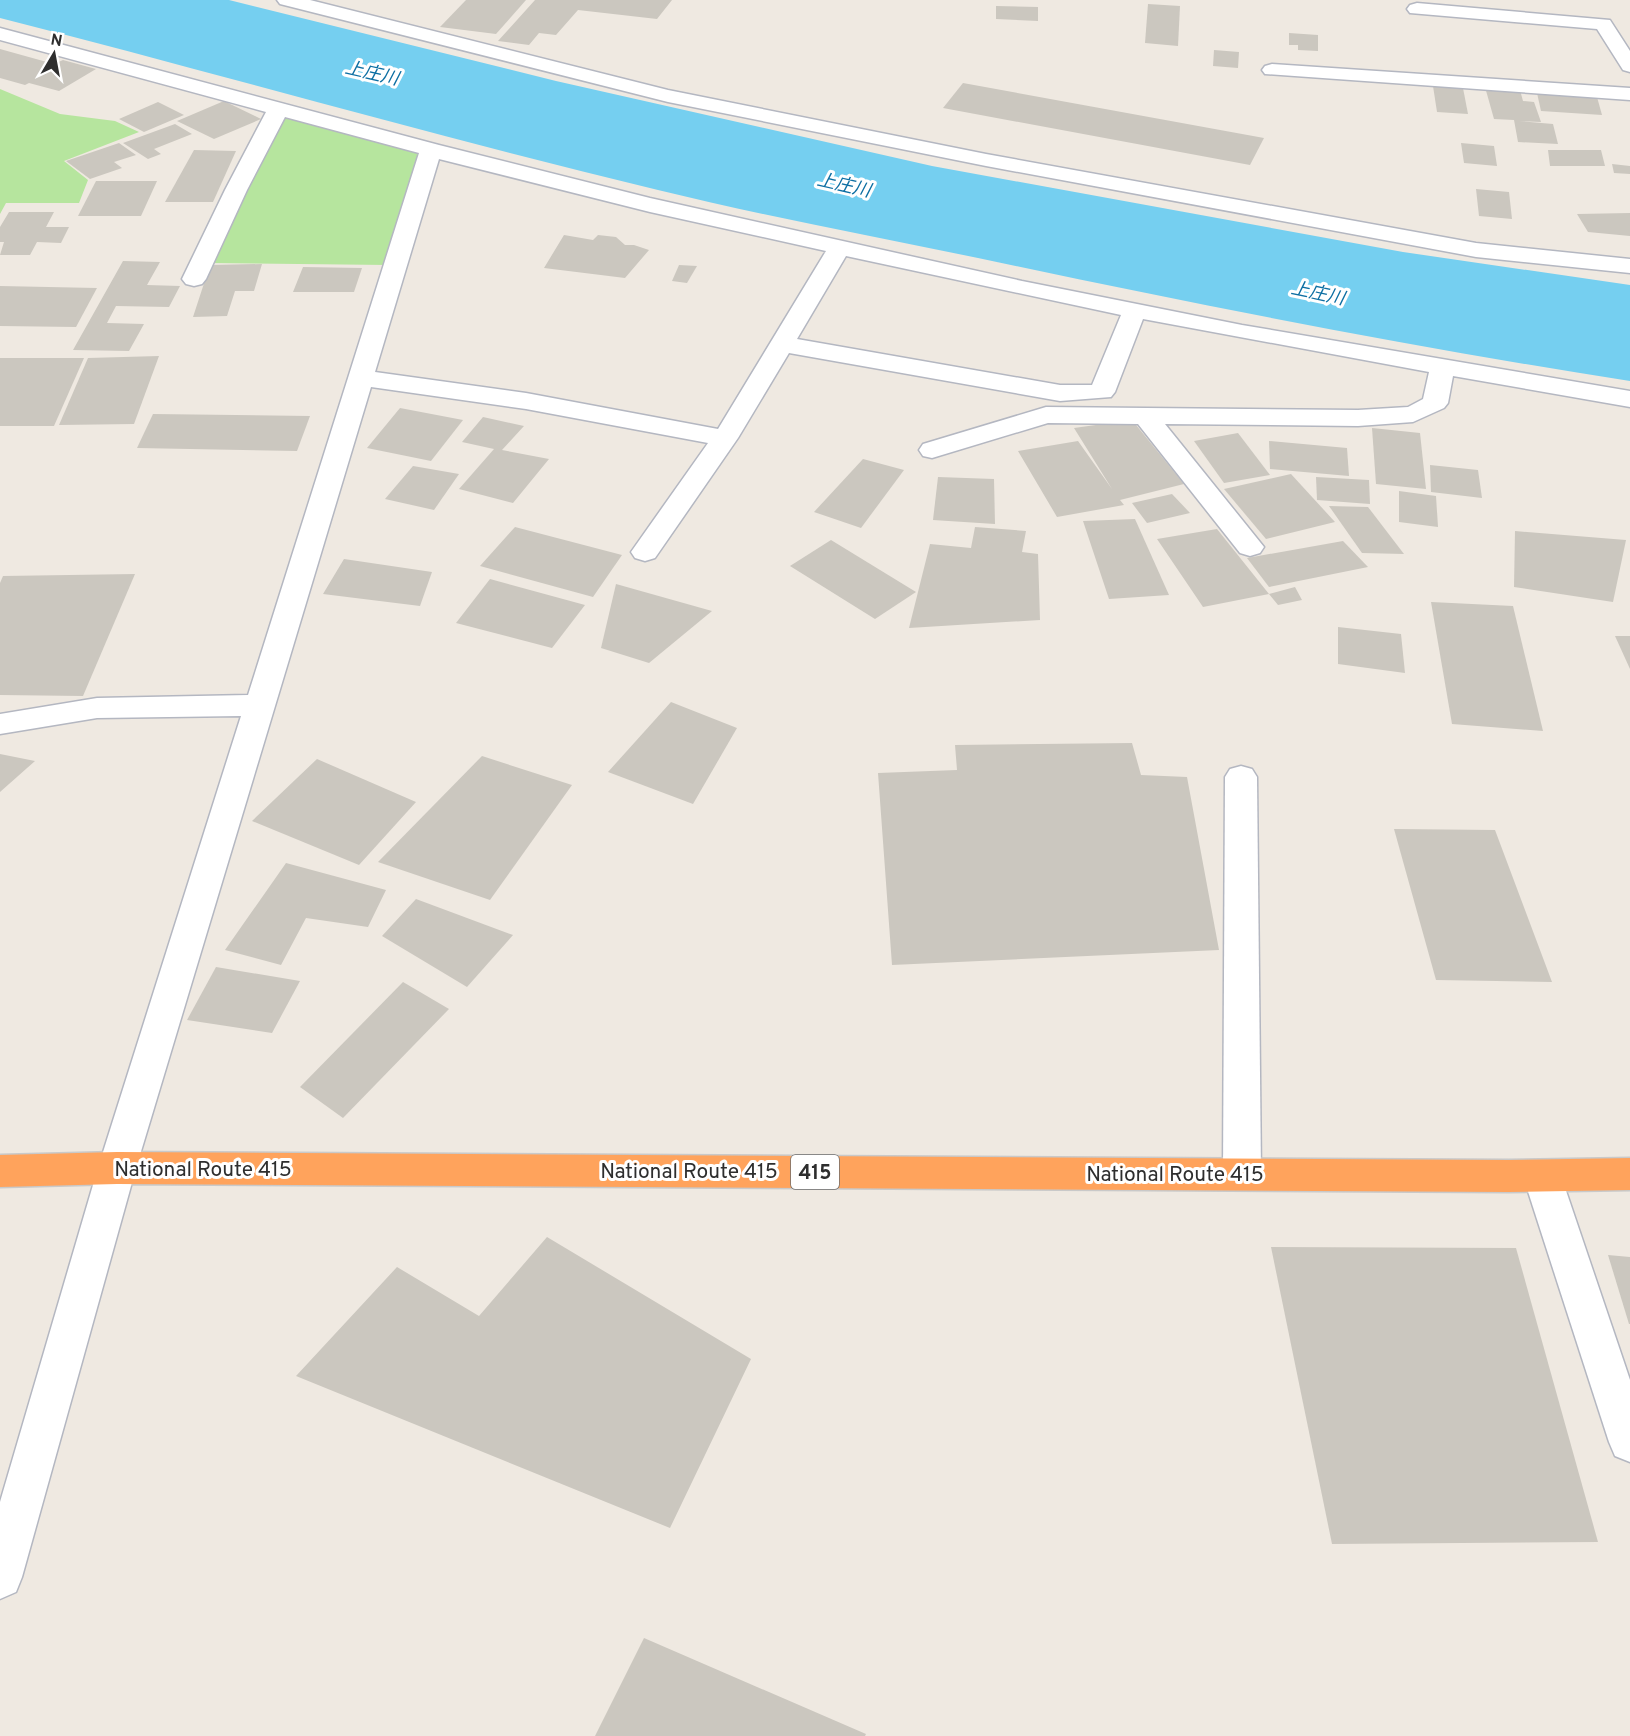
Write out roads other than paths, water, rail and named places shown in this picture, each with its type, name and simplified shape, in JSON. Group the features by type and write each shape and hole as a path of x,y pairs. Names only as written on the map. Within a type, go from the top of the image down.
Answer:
{"highway":[{"name":"National Route 415","path":"0,1171 117,1168 1542,1176 1630,1174"}],"street":[{"path":"287,0 668,96 986,160 1476,250 1630,266"},
{"path":"1418,9 1603,24 1630,66"},
{"path":"0,34 278,110 650,205 1022,288 1442,368 1630,399"},
{"path":"1272,70 1630,94"},
{"path":"194,279 236,190 278,110"},
{"path":"0,1576 117,1168 431,150"},
{"path":"645,552 725,438 840,247"},
{"path":"782,344 1060,393 1102,392 1134,310"},
{"path":"932,450 1046,415 1358,418 1413,414 1435,403 1442,368"},
{"path":"361,378 526,401 725,438"},
{"path":"1145,416 1250,547"},
{"path":"0,724 97,708 260,705"},
{"path":"1241,777 1242,1174"},
{"path":"1542,1176 1630,1442"}],"water":[{"name":"上庄川","path":"0,0 229,0 556,81 932,166 1403,252 1630,285 1630,381 1466,354 1221,308 818,226 698,199 493,149 0,18"}]}
